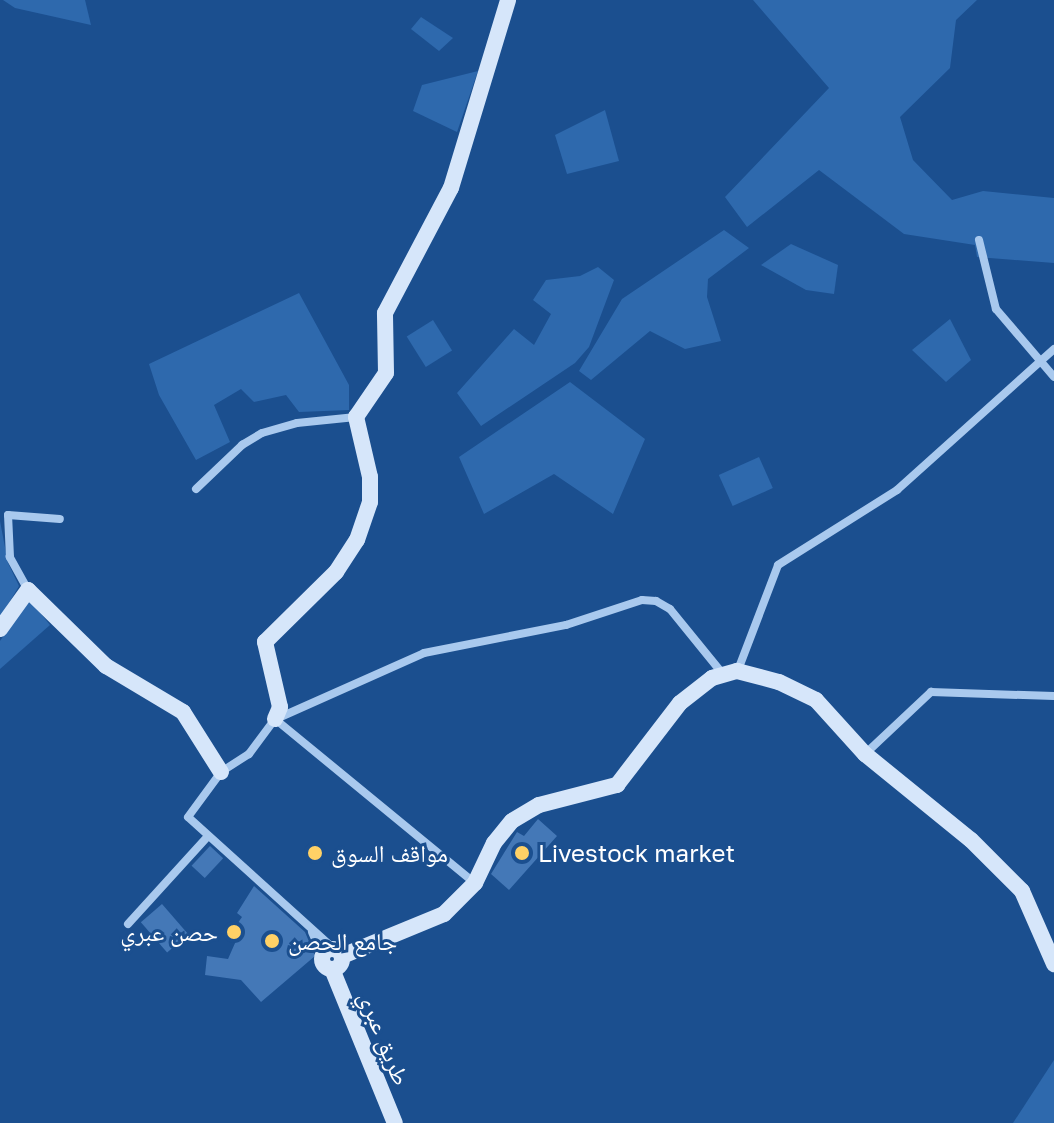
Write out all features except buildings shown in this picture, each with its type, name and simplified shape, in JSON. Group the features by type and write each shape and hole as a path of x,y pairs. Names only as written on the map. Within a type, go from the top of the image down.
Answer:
{"street":[{"path":"508,0 451,188 385,313 386,373 356,417 370,502 357,540 336,572 265,642 280,707 275,719 249,754 221,772 188,813 208,836 287,903 332,957 444,914 475,883 494,843 512,821 539,805 617,785 664,719 730,672 778,565 897,490 1054,349"},
{"path":"979,240 996,309 1054,377"},
{"path":"196,489 242,445 262,433 297,423 356,417"},
{"path":"60,519 4,513 10,557 28,590 106,666 183,712 221,772"},
{"path":"0,629 28,590"},
{"path":"275,719 424,653 566,625 642,600 656,601 670,609 730,672 779,682 816,700 865,754 971,840 1016,884 1054,964"},
{"path":"865,754 931,692 1054,696"},
{"path":"275,719 475,883"},
{"path":"128,924 208,836"},
{"name":"طريق عبري","path":"332,957 395,1123"}],"shaded area":[{"path":"3,0 85,0 91,25 15,8"},
{"path":"753,0 977,0 956,20 950,68 900,117 913,160 952,200 983,191 1054,198 1054,263 977,257 975,245 904,234 819,170 747,227 725,197 829,88"},
{"path":"421,17 453,38 439,51 411,29"},
{"path":"478,71 457,132 413,111 422,85"},
{"path":"605,110 619,161 567,174 555,135"},
{"path":"724,230 749,248 708,279 707,297 721,341 685,349 650,331 591,380 579,371 622,299"},
{"path":"791,244 838,265 834,294 806,290 761,265"},
{"path":"598,267 614,280 589,347 575,363 481,426 457,393 514,329 534,345 551,314 533,300 546,280 580,276"},
{"path":"299,293 349,385 349,410 299,412 286,395 254,402 241,389 214,405 230,442 196,460 159,395 149,364"},
{"path":"950,319 971,360 946,382 912,350"},
{"path":"433,320 452,351 426,367 407,336"},
{"path":"570,382 645,439 613,514 554,474 484,514 459,457"},
{"path":"759,457 773,488 733,506 719,475"},
{"path":"0,521 8,563 19,586 0,618"},
{"path":"29,599 50,625 0,669 0,641"},
{"path":"1054,1060 1054,1123 1013,1123"}],"place":[{"name":"مواقف السوق","path":"315,853"},
{"name":"Livestock market","path":"522,853"},
{"name":"حصن عبري","path":"234,932"},
{"name":"جامع الحصن","path":"272,941"}]}
